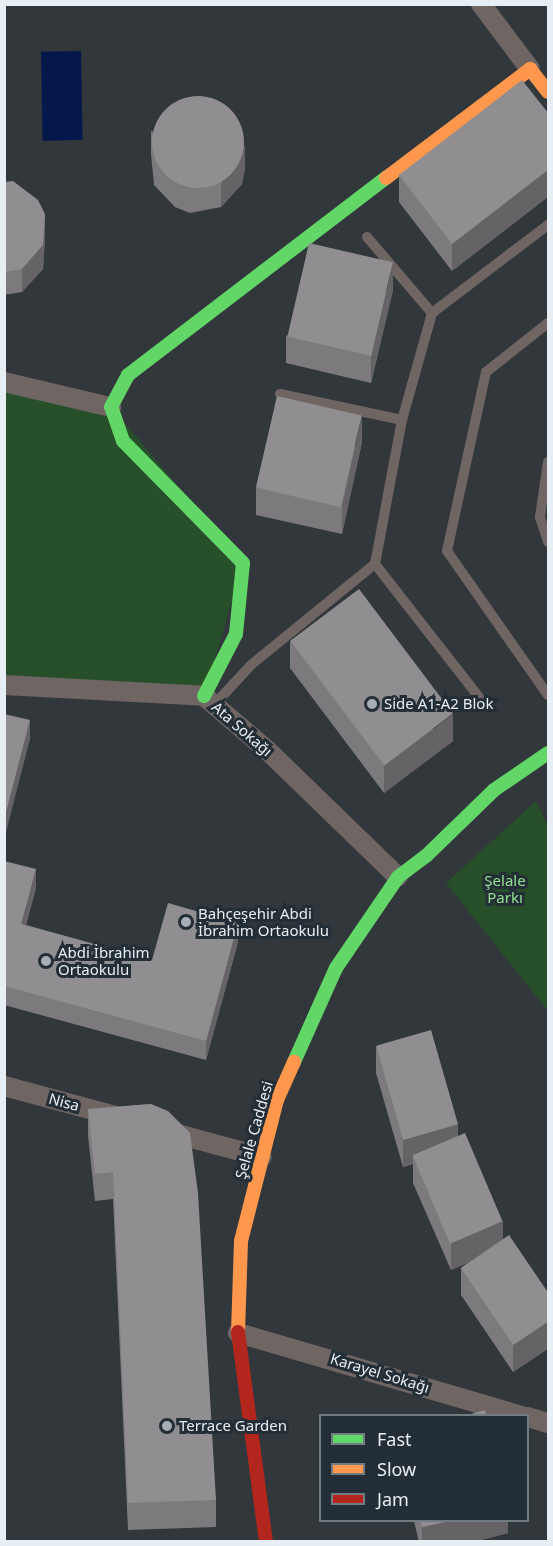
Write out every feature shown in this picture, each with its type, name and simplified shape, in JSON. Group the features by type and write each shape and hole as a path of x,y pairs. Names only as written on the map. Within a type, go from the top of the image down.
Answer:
{"street":[{"path":"481,4 549,92"},
{"path":"209,700 236,634 243,563 123,441 111,407 128,375 530,69"},
{"path":"4,382 111,407"},
{"name":"Ata Sokağı","path":"4,685 209,700 398,877"},
{"name":"Şelale Caddesi","path":"266,1542 238,1333 241,1241 277,1100 336,968 398,877 426,856 494,790 549,753"},
{"name":"Nisa","path":"4,1086 262,1157"},
{"name":"Karayel Sokağı","path":"238,1333 514,1414"},
{"path":"529,1417 549,1423"}],"lane":[{"path":"209,700 375,564 402,420 432,312 549,225"},
{"path":"367,237 432,312"},
{"path":"549,323 486,372 447,551 549,695"},
{"path":"280,393 402,420"},
{"path":"549,462 540,517 549,542"},
{"path":"375,564 483,701"}],"green space":[{"path":"4,382 111,407 243,563 204,696 5,685"},
{"name":"Şelale Parkı","path":"536,801 548,827 548,1011 446,883"}],"water":[{"path":"81,51 83,140 43,141 41,52"}],"building":[{"path":"522,80 549,114 549,169 452,244 399,175"},
{"path":"198,96 216,99 231,109 241,124 244,142 241,160 231,175 216,185 198,188 180,185 165,175 155,160 152,142 155,124 165,109 180,99"},
{"path":"13,181 38,200 45,214 43,245 22,269 4,272 4,182"},
{"path":"309,243 393,262 371,356 287,337"},
{"path":"277,396 362,416 341,507 256,488"},
{"name":"Side A1-A2 Blok","path":"359,589 453,714 384,765 290,641"},
{"path":"4,714 30,720 4,821"},
{"name":"Abdi İbrahim Ortaokulu","path":"4,861 36,869 21,924 152,960 168,903 238,923 206,1041 4,986"},
{"path":"431,1030 458,1124 403,1140 376,1046"},
{"name":"Terrace Garden","path":"151,1104 168,1111 190,1133 198,1193 216,1500 128,1503 113,1172 95,1174 88,1109"},
{"path":"465,1133 503,1221 450,1244 413,1155"},
{"path":"509,1235 549,1294 549,1321 513,1345 461,1268"},
{"path":"485,1410 486,1414 471,1414"},
{"path":"420,1522 444,1522 422,1527"}],"traffic: fast":[{"path":"204,696 236,634 243,563 123,441 111,407 128,375 386,178"},
{"path":"294,1062 336,968 398,877 426,856 494,790 548,753"}],"traffic: slow":[{"path":"386,178 530,69 548,92"},
{"path":"238,1332 241,1241 277,1100 294,1062"}],"traffic: jam":[{"path":"238,1332 266,1542"}],"place":[{"name":"Side A1-A2 Blok","path":"372,704"},
{"name":"Bahçeşehir Abdi İbrahim Ortaokulu","path":"186,922"},
{"name":"Abdi İbrahim Ortaokulu","path":"46,961"},
{"name":"Terrace Garden","path":"167,1426"}]}
